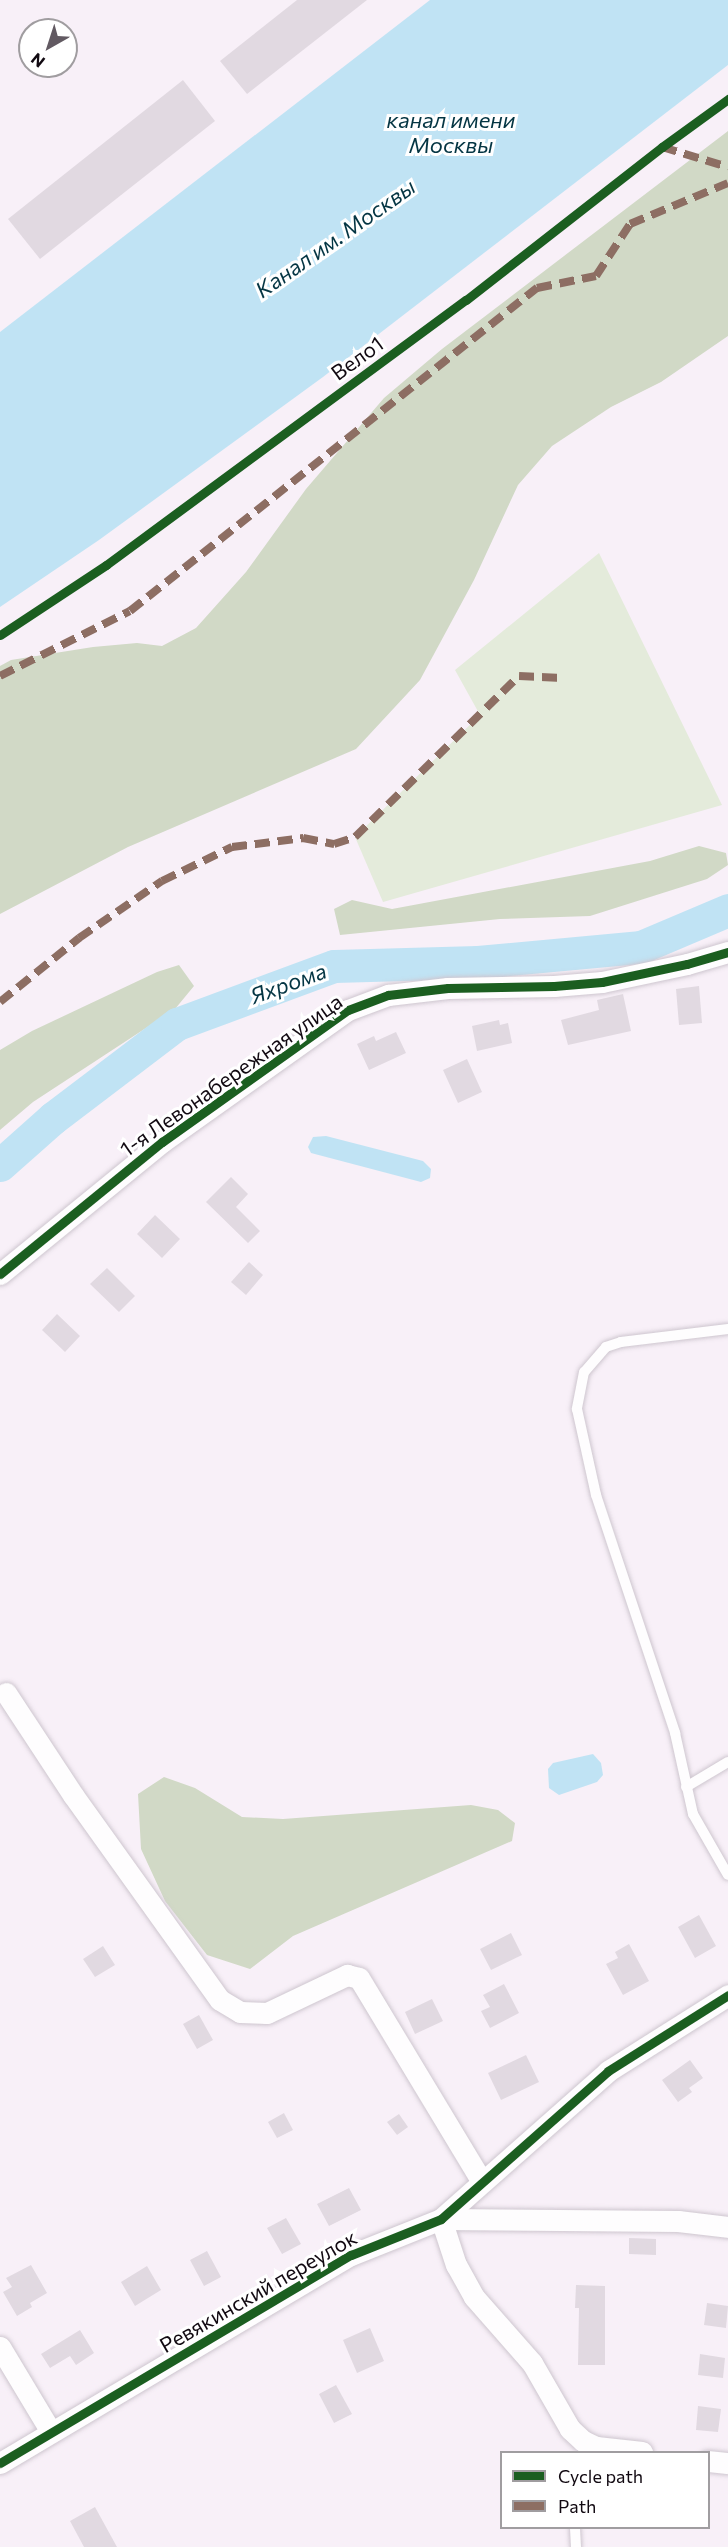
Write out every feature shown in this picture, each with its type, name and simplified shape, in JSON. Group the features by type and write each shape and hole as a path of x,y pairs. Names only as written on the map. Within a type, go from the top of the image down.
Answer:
{"street":[{"name":"1-я Левонабережная улица","path":"0,1274 162,1142 348,1010 388,994 448,987 554,986 602,982 687,964 728,952"},
{"path":"6,1693 73,1796 220,2000 240,2012 267,2013 347,1976 358,1978 482,2182"},
{"name":"Ревякинский переулок","path":"0,2463 351,2255 441,2219 609,2071 728,1995"},
{"path":"633,2451 579,2447 532,2363 474,2297 456,2265 441,2219 678,2221 728,2227"},
{"path":"0,2348 51,2432"},
{"path":"710,2461 728,2463"}],"lane":[{"path":"728,1329 621,1342 606,1347 584,1372 576,1409 596,1495 675,1733 693,1814 728,1875"},
{"path":"686,1787 728,1762"},
{"path":"575,2529 576,2547"}],"green space":[{"path":"728,131 728,336 661,382 611,407 552,446 518,485 474,580 420,680 356,749 128,847 0,914 0,666 11,660 93,647 137,643 162,646 196,628 246,572 306,489 384,398 442,349"},
{"path":"599,553 722,805 383,902 355,837 480,715 455,670"},
{"path":"699,846 726,853 728,865 707,879 590,916 500,919 340,935 334,909 352,900 392,909 650,861"},
{"path":"179,965 194,986 175,1009 33,1102 0,1130 0,1050 32,1031 157,972"},
{"path":"164,1777 195,1788 242,1817 283,1819 471,1805 498,1810 515,1823 512,1841 293,1936 250,1969 207,1955 165,1901 141,1849 138,1794"}],"water":[{"name":"канал имени Москвы","path":"430,0 728,0 728,65 323,377 99,540 0,607 0,332"},
{"path":"326,1136 423,1161 431,1169 430,1178 421,1182 311,1153 308,1147 313,1137"},
{"path":"593,1754 601,1763 603,1775 597,1782 559,1795 549,1788 548,1769 553,1763"}],"building":[{"path":"297,0 367,0 247,94 220,61"},
{"path":"183,80 215,121 40,259 8,219"},
{"path":"699,986 702,1023 679,1025 676,989"},
{"path":"623,994 631,1031 568,1045 561,1020 599,1010 597,1000"},
{"path":"499,1020 500,1025 508,1023 512,1043 477,1051 472,1026"},
{"path":"396,1032 406,1053 369,1070 357,1044 374,1036 376,1041"},
{"path":"467,1059 482,1092 458,1103 443,1070"},
{"path":"231,1177 248,1194 236,1207 260,1231 248,1243 206,1202"},
{"path":"155,1215 180,1239 162,1258 137,1234"},
{"path":"249,1262 263,1275 246,1295 231,1282"},
{"path":"107,1268 135,1296 119,1312 90,1284"},
{"path":"57,1314 80,1336 65,1352 42,1330"},
{"path":"699,1915 716,1946 695,1958 678,1927"},
{"path":"511,1933 522,1955 491,1970 480,1949"},
{"path":"629,1944 649,1981 623,1995 606,1964 618,1958 615,1952"},
{"path":"103,1946 115,1965 95,1977 83,1959"},
{"path":"504,1984 519,2013 490,2028 481,2011 490,2007 483,1995"},
{"path":"432,1999 443,2021 415,2034 405,2012"},
{"path":"199,2015 213,2040 197,2049 183,2024"},
{"path":"526,2055 539,2082 501,2100 488,2073"},
{"path":"690,2060 703,2078 689,2088 692,2092 678,2102 662,2080"},
{"path":"284,2113 293,2130 277,2138 268,2122"},
{"path":"399,2114 408,2127 397,2135 387,2122"},
{"path":"349,2188 361,2210 329,2226 317,2204"},
{"path":"286,2218 301,2244 282,2254 267,2228"},
{"path":"629,2238 656,2239 656,2255 629,2254"},
{"path":"207,2251 221,2277 204,2286 190,2260"},
{"path":"31,2265 47,2293 30,2303 32,2307 17,2316 3,2292 12,2287 6,2278"},
{"path":"147,2266 161,2290 135,2306 121,2282"},
{"path":"576,2285 605,2286 605,2365 578,2365 579,2308 575,2308"},
{"path":"707,2303 728,2306 726,2328 704,2325"},
{"path":"370,2328 384,2361 357,2373 343,2340"},
{"path":"80,2330 94,2353 76,2365 70,2356 50,2368 41,2354"},
{"path":"700,2354 725,2358 723,2378 698,2375"},
{"path":"336,2385 352,2414 334,2423 319,2394"},
{"path":"698,2406 721,2409 718,2432 696,2430"},
{"path":"95,2507 117,2547 84,2547 70,2521"}],"waterway":[{"name":"Яхрома","path":"0,1165 53,1118 177,1024 334,966 478,962 641,947 728,910"}],"marked path":[{"path":"662,147 728,167"},
{"path":"0,676 130,611 537,288 596,276 630,224 728,183"},
{"path":"0,1002 79,938 162,881 232,847 303,838 334,844 355,837 519,676 562,678"}],"cycle path":[{"name":"Вело1","path":"0,635 106,565 466,300 662,147 728,99"},
{"path":"0,1274 162,1142 348,1010 388,995 448,988 554,986 602,982 687,964 728,952"},
{"path":"0,2463 351,2255 441,2219 608,2071 728,1995"}],"water label":[{"name":"Канал им. Москвы","path":"335,238"}]}
